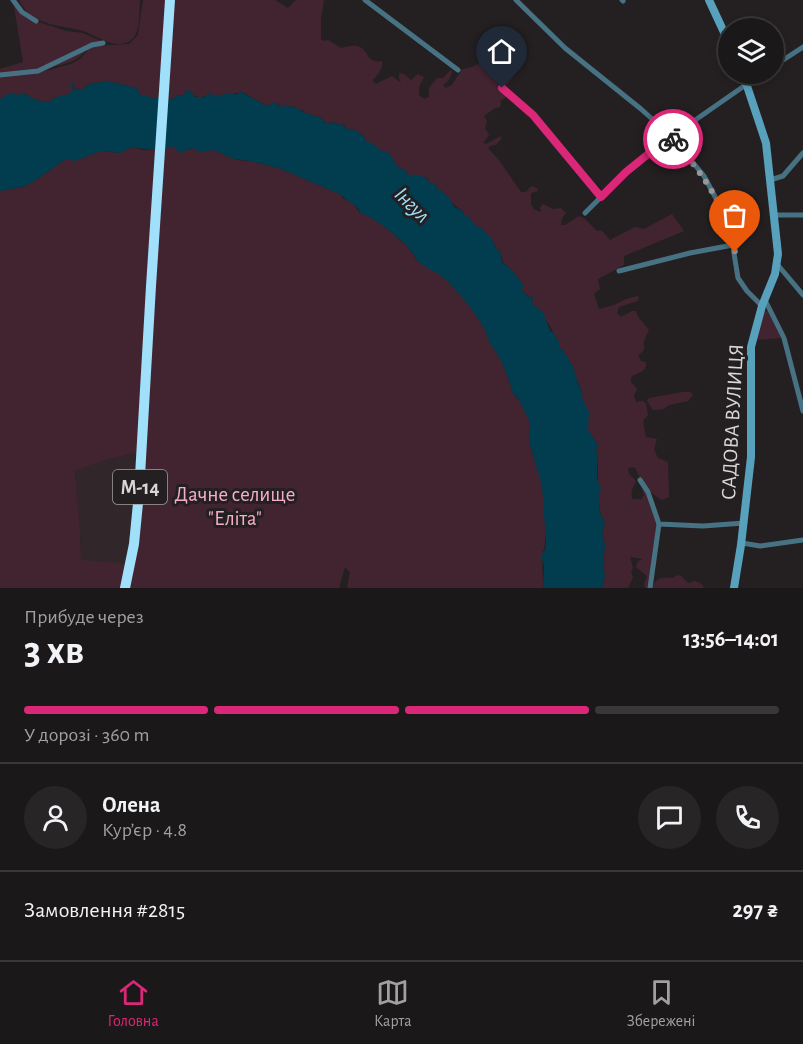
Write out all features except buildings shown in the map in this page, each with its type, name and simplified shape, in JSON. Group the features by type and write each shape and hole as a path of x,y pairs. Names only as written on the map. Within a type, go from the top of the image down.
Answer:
{"highway":[{"name":"М-14","path":"124,588 134,544 140,493 170,0"}],"street":[{"path":"13,0 22,12 36,21"},
{"path":"365,0 458,70"},
{"path":"516,0 565,48 671,136 704,176 713,191 733,245 738,278 747,291 764,303 784,338 800,387 803,411"},
{"path":"709,0 718,19"},
{"path":"0,75 38,71 92,45 103,43"},
{"path":"784,60 803,48"},
{"path":"585,213 626,172 739,84"},
{"name":"САДОВА ВУЛИЦЯ","path":"734,588 742,543 752,442 750,353 777,264 775,215 766,143 747,84"},
{"path":"502,88 533,115 601,197"},
{"path":"770,180 783,176 803,153"},
{"path":"775,215 803,215"},
{"path":"619,272 690,253 733,245"},
{"path":"777,264 803,295"},
{"path":"640,480 648,492 659,524 650,588"},
{"path":"659,524 703,526 744,523"},
{"path":"742,543 760,546 803,540"}],"shaded area":[{"path":"140,452 129,564 81,561 75,471 109,459"}],"green space":[{"path":"13,0 16,0 25,13 39,22 66,31 83,33 106,43 89,48 80,57 62,65 0,74 0,69 23,62"},
{"path":"19,0 140,0 138,27 131,40 120,44 113,43 83,31 39,20 24,9"},
{"path":"143,0 167,0 158,98 141,96 137,88 115,83 91,83 81,90 75,89 72,82 73,91 63,97 53,98 51,101 38,100 23,93 18,95 10,93 0,99 0,76 41,72 71,64 95,46 129,44 138,35"},
{"path":"174,0 275,0 288,8 296,0 324,0 321,39 328,40 341,48 358,46 371,59 382,61 380,72 372,80 376,84 392,76 401,83 399,73 411,80 418,74 424,77 419,87 419,95 424,99 429,97 429,88 437,78 443,78 451,70 449,80 443,85 446,88 452,85 462,69 474,66 491,56 509,74 514,70 517,72 506,86 512,93 500,101 500,107 484,116 487,121 485,128 489,135 483,143 486,144 501,136 496,145 488,148 521,192 526,192 531,186 537,188 538,191 531,193 531,205 535,210 541,212 540,207 543,204 553,209 561,208 566,213 561,225 579,216 597,231 601,230 610,240 635,227 644,229 672,214 684,231 624,256 624,265 598,279 600,289 594,294 599,309 638,296 637,301 619,307 617,313 621,317 636,311 649,330 644,341 644,350 638,356 641,361 646,362 646,366 642,372 631,377 631,382 637,389 634,395 636,402 643,401 646,404 648,415 643,421 646,437 657,439 654,450 658,458 668,462 669,497 662,500 653,494 635,467 628,468 629,474 636,481 632,492 633,499 642,499 644,495 642,488 647,489 653,514 658,523 649,588 645,588 644,584 647,576 636,567 638,561 643,559 630,557 633,577 628,588 602,588 605,576 603,565 605,545 602,533 605,522 599,499 596,449 598,445 588,430 588,409 585,408 581,396 583,395 574,375 574,368 560,348 545,318 532,304 533,295 530,298 522,290 523,285 503,262 500,250 496,249 494,242 482,228 480,229 464,216 463,211 437,189 436,184 431,184 427,178 408,175 398,167 389,154 366,142 366,138 355,130 345,128 344,124 327,122 325,124 322,118 290,106 280,107 276,102 267,106 242,92 215,97 210,93 201,97 187,90 183,96 179,95 171,100 166,99"},
{"name":"Дачне селище \"Еліта\"","path":"172,146 182,152 193,148 213,150 237,160 251,161 281,169 342,195 342,198 353,203 359,212 371,217 394,234 420,263 439,273 468,304 495,347 513,394 522,404 528,417 529,443 541,476 544,504 546,529 542,554 543,588 347,588 350,572 345,567 339,588 127,588 163,149"},
{"path":"132,147 143,150 156,149 140,452 109,459 75,471 81,560 129,564 123,588 0,588 0,191 22,187 33,182 66,159 72,160 101,151 120,153"},
{"path":"764,311 768,311 782,338 754,340"},
{"path":"690,392 693,395 688,401 669,405 664,409 653,410 647,401 649,398"},
{"path":"678,575 688,583 695,581 702,584 704,588 652,588 660,579"}],"water":[{"name":"Інгул","path":"72,82 74,89 77,90 92,82 94,84 116,83 137,88 141,96 153,99 155,97 171,100 179,95 183,96 187,90 191,91 195,97 204,97 210,93 215,97 218,94 222,96 226,93 233,93 234,95 241,92 267,106 276,102 279,107 297,108 322,118 324,124 334,122 339,125 343,124 345,128 355,130 366,138 366,142 389,153 398,167 406,171 408,175 421,176 431,184 436,184 437,189 447,196 454,207 463,211 464,216 468,216 476,226 484,229 484,232 491,237 496,249 500,250 502,262 512,270 523,285 522,290 529,298 533,295 532,304 543,312 550,331 553,332 560,348 574,368 583,395 581,396 589,412 588,430 598,445 596,449 597,474 601,487 599,505 605,522 602,533 605,545 603,565 605,576 602,588 543,588 544,567 541,555 545,550 546,541 542,486 529,441 529,420 518,398 513,394 507,374 485,330 466,302 450,284 420,263 401,240 365,214 360,213 357,207 342,195 281,169 234,159 213,150 200,152 192,148 180,153 172,146 158,149 132,147 120,153 101,151 75,161 66,159 33,182 22,187 0,191 0,99 10,93 18,95 22,93 39,100 51,101 73,90 70,85"}],"way so far":[{"path":"673,139 704,176 713,191 735,252"}],"route":[{"path":"502,88 533,115 601,197 626,172 668,138 671,136 673,139"}]}
